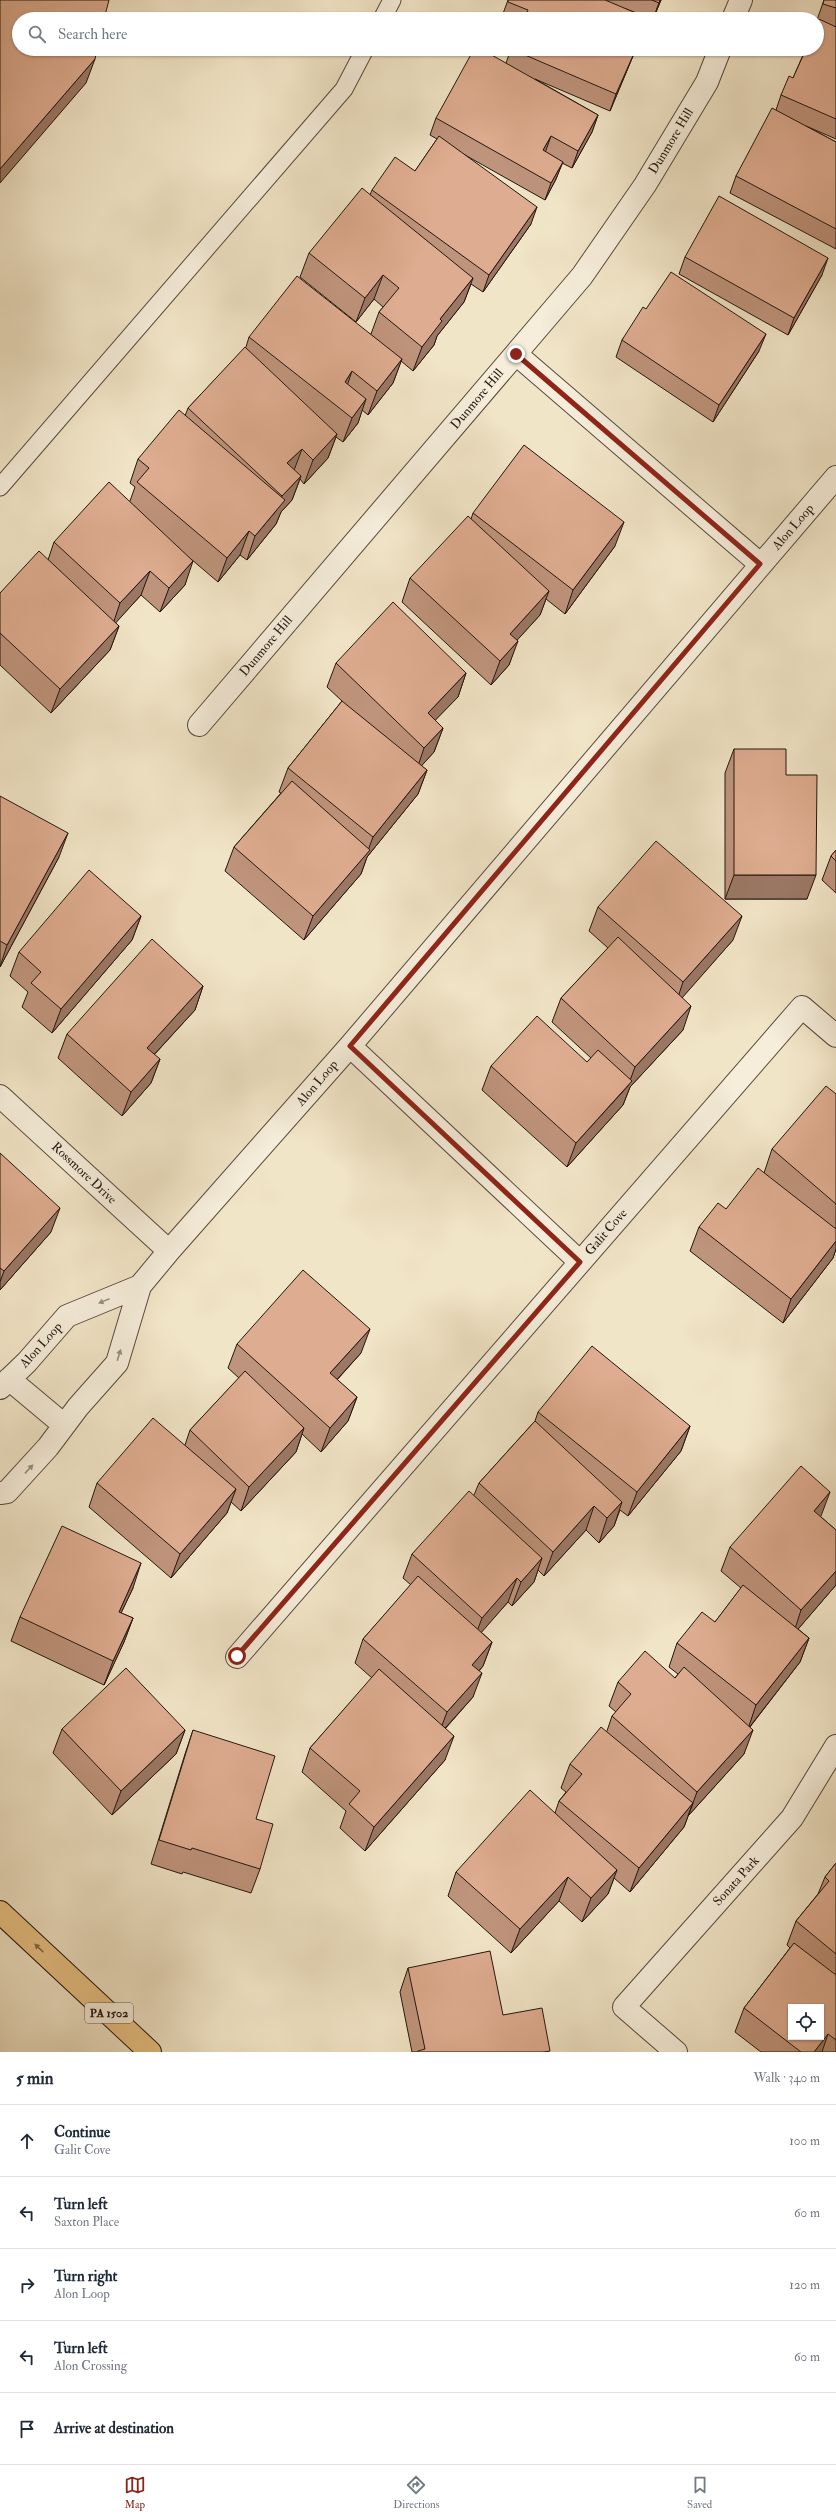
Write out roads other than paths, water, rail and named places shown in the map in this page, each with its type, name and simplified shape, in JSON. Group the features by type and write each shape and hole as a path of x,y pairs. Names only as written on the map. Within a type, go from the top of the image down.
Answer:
{"main road":[{"name":"PA 1502","path":"0,1912 150,2052"}],"street":[{"path":"736,12 741,0"},
{"name":"Dunmore Hill","path":"199,725 582,276 645,185 707,82 717,56"},
{"path":"516,354 760,564"},
{"name":"Alon Loop","path":"0,1493 7,1492 48,1447 117,1363 140,1286 169,1251 350,1046 760,564 836,478"},
{"name":"Galit Cove","path":"237,1656 802,1007 836,1036"},
{"path":"350,1046 580,1262"},
{"name":"Rossmore Drive","path":"0,1096 169,1251"},
{"name":"Alon Loop","path":"64,1426 5,1383 67,1316 140,1286"},
{"name":"Sonata Park","path":"676,2052 624,2007 792,1818 836,1746"}],"lane":[{"path":"386,12 392,0"},
{"path":"0,487 344,89 362,56"}]}
